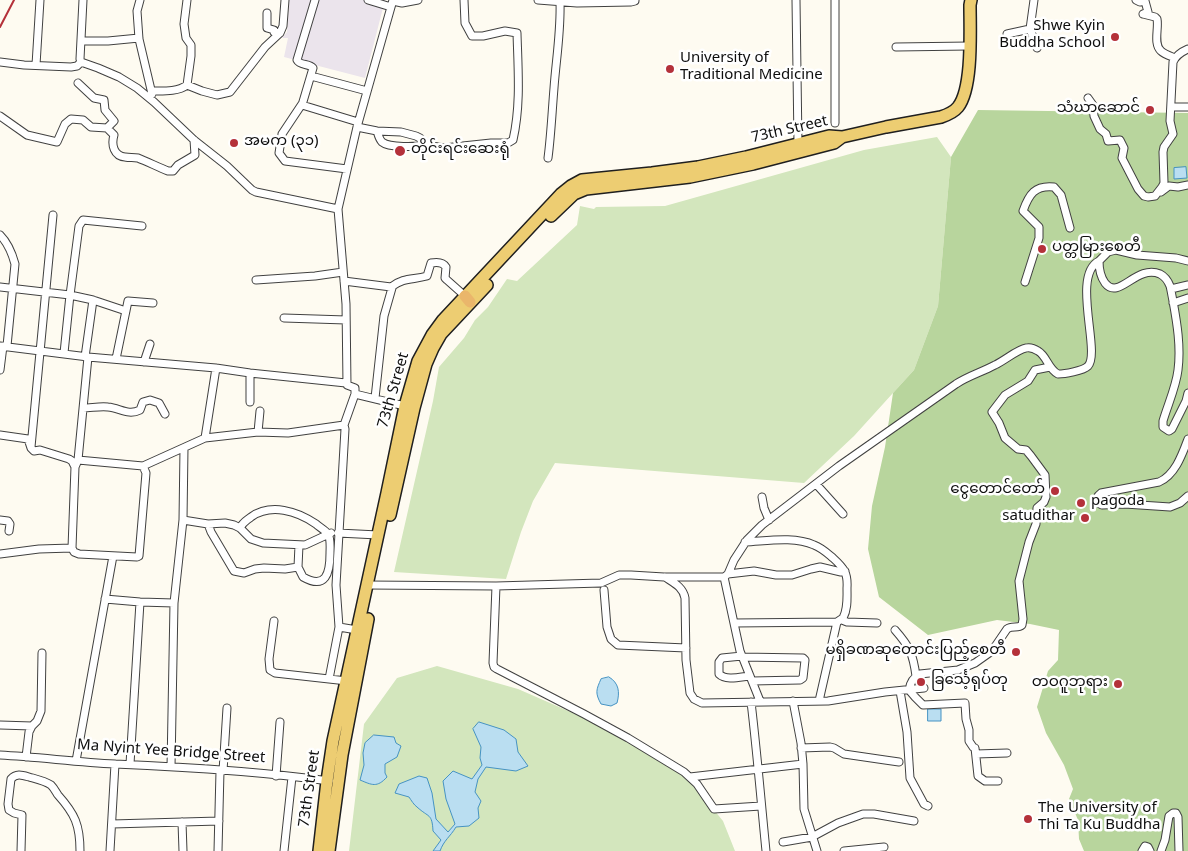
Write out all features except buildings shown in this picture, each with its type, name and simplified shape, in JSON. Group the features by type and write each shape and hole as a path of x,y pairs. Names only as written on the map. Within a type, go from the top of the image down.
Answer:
{"main road":[{"path":"842,137 941,117 950,114 956,108 963,96 967,78 971,0"},
{"name":"73th Street","path":"467,299 561,194 577,182 595,178 698,167 829,136 842,137"},
{"name":"73th Street","path":"329,851 333,741 357,630 371,585 418,361 442,320 467,299 561,206 578,192 593,188 690,177 753,164 834,143 842,137"},
{"name":"73th Street","path":"319,851 333,782 342,755 378,535 409,407"}],"street":[{"path":"36,65 40,0"},
{"path":"81,62 83,0"},
{"path":"140,0 136,11 139,38 154,102"},
{"path":"152,91 184,88 187,85 191,56 191,45 186,38 184,24 187,0"},
{"path":"187,85 217,95 230,92 265,47 280,33 285,0"},
{"path":"315,0 297,60 300,63 313,67 311,76 302,104 282,134 279,153 285,161 347,169"},
{"path":"368,0 392,2 418,0"},
{"path":"377,131 382,142 386,144 410,147 426,145 444,148 508,143 513,140 519,86 517,34 504,31 483,36 472,36 465,23 464,0"},
{"path":"538,0 560,2 631,2 636,0"},
{"path":"796,0 798,144"},
{"path":"835,0 835,123"},
{"path":"1034,0 1030,29 1037,48"},
{"path":"1136,0 1140,2 1145,1 1148,12 1143,14 1157,19 1158,47 1161,51 1175,58"},
{"path":"346,383 346,320 338,209 358,125 392,2"},
{"path":"548,158 560,2"},
{"path":"267,13 267,28 280,33"},
{"path":"1007,34 1030,29"},
{"path":"81,41 139,38"},
{"path":"896,47 969,46"},
{"path":"1157,195 1164,183 1164,147 1173,134 1170,121 1173,62 1180,52 1188,49"},
{"path":"0,62 76,67 81,62"},
{"path":"81,62 119,77 137,88 194,140 227,166 249,188 256,192 338,209"},
{"path":"311,76 367,91"},
{"path":"78,83 94,98 104,100 105,110 114,121 106,128"},
{"path":"1088,98 1093,105 1094,116 1100,129 1106,134 1108,141 1120,140 1124,148 1122,158 1138,189 1144,196 1157,195 1169,186 1188,185"},
{"path":"302,104 377,131 401,132 416,136 426,145"},
{"path":"1171,107 1188,107"},
{"path":"0,116 27,135 57,142 65,124 70,119 83,120 91,127 106,128 114,135 112,141 114,149 123,157 135,158 168,171 173,171 178,165 195,155 194,140"},
{"path":"1025,282 1039,238 1039,227 1024,211 1032,192 1046,186 1054,187 1061,195 1070,228"},
{"path":"31,447 54,215"},
{"path":"64,353 70,295 81,222 83,220 142,226"},
{"path":"0,235 12,254 15,264 0,370"},
{"path":"760,701 742,656 726,575 745,542 769,520 839,466 945,390 995,365 1019,350 1028,348 1039,351 1053,372 1060,375 1082,369 1088,365 1091,359 1091,352 1087,292 1091,269 1108,252 1116,250 1137,255 1176,258 1188,261"},
{"path":"1099,261 1101,277 1108,287 1111,288 1118,288 1142,274 1151,272 1165,278 1171,289 1179,354 1175,386 1163,421 1163,427 1166,430 1172,429 1188,393"},
{"path":"344,281 391,287 407,279 427,276 431,263 437,262 444,264 446,267 445,278 467,299"},
{"path":"256,280 316,276 343,272"},
{"path":"1171,289 1188,285"},
{"path":"0,287 70,295 93,300 126,311"},
{"path":"375,398 384,316 393,290 391,287"},
{"path":"1173,303 1188,298"},
{"path":"93,300 76,463 72,548 74,552 79,554 137,558 139,556 146,473 143,466"},
{"path":"116,359 128,301 154,303"},
{"path":"284,318 346,320"},
{"path":"144,362 150,344"},
{"path":"3,346 86,357 216,368 250,374 346,383 354,388 355,394 344,425 336,585 338,627 329,679"},
{"path":"909,690 916,676 920,674 958,670 983,658 992,651 1007,629 1022,625 1019,581 1029,542 1036,524 1037,508 1044,502 1046,496 1045,475 1026,450 1018,448 1005,438 992,412 1006,395 1028,381 1035,370 1050,367"},
{"path":"206,438 216,368"},
{"path":"250,374 250,402"},
{"path":"355,394 409,407"},
{"path":"83,408 107,407 123,412 135,412 140,410 143,402 150,400 159,403 165,414"},
{"path":"258,432 260,411"},
{"path":"0,436 26,438 34,451 40,450 76,463 143,466 206,438 258,432 288,433 344,425"},
{"path":"1188,439 1175,467 1165,479 1159,482 1101,492 1097,499 1098,503 1102,505 1125,504 1170,507 1180,503 1188,496"},
{"path":"171,766 174,603 183,520 184,448"},
{"path":"816,484 843,514"},
{"path":"762,497 769,520"},
{"path":"240,528 243,522 262,511 282,510 299,514 328,534 330,564 326,578 312,581 302,577 298,567 299,545"},
{"path":"0,520 8,521 10,524 9,531"},
{"path":"183,520 208,524 225,523 234,525 256,542 305,545 328,534 338,532 378,535"},
{"path":"208,524 234,571 244,573 255,569 298,567"},
{"path":"745,542 791,540 812,544 824,550 845,571 848,581 847,607 844,617 839,621 819,701"},
{"path":"0,554 39,549 72,548"},
{"path":"76,761 113,556"},
{"path":"371,585 496,586 601,583 619,575 664,577 726,575 754,571 792,575 820,567 841,572 845,571"},
{"path":"664,577 678,585 684,592 686,660 690,693 694,699 702,703 828,701 859,695 924,688"},
{"path":"496,586 492,662 494,667 619,733 678,768 697,784 714,809 761,806"},
{"path":"604,590 606,628 611,639 618,645 686,648"},
{"path":"105,599 174,603"},
{"path":"130,764 140,602"},
{"path":"274,621 269,659 270,670 275,673 347,681"},
{"path":"734,623 839,621 877,624"},
{"path":"338,627 357,630"},
{"path":"895,630 909,648 914,659 916,676"},
{"path":"26,756 29,732 41,711 42,653"},
{"path":"742,656 803,658 805,660 803,678 800,680 751,679 730,678 718,674 719,662 722,658 742,656"},
{"path":"909,690 924,705 964,703 969,741 972,747 975,748 978,776 985,781 998,781"},
{"path":"900,691 907,732 910,778 924,804 928,806"},
{"path":"793,701 803,764 804,809 817,851"},
{"path":"751,702 766,851"},
{"path":"218,851 227,708"},
{"path":"276,776 280,722"},
{"path":"0,725 32,726"},
{"path":"801,748 834,748 844,754 899,762"},
{"path":"976,754 1007,752"},
{"name":"Ma Nyint Yee Bridge Street","path":"0,755 115,764 171,766 333,782"},
{"path":"110,851 115,764"},
{"path":"690,777 803,764"},
{"path":"21,851 22,815 9,810 8,804 11,779 19,775 41,780 51,785 66,802 74,815 79,833 80,851"},
{"path":"284,851 292,777"},
{"path":"1161,851 1169,816 1174,813 1178,817 1180,851"},
{"path":"784,842 812,836 838,823 863,814 914,821"},
{"path":"112,824 219,821"},
{"path":"182,822 183,851"},
{"path":"844,851 884,846"},
{"path":"1142,851 1145,846 1150,851"}],"shaded area":[{"path":"289,0 385,0 365,78 284,57 288,38 282,38 287,32"}],"green space":[{"path":"978,110 1188,113 1188,851 1084,851 1079,839 1078,820 1069,799 1073,789 1064,765 1046,733 1037,707 1048,671 1058,660 1059,630 997,620 928,635 879,597 868,549 872,506 885,447 893,393 914,370 938,306 951,157"},
{"path":"937,137 951,157 938,306 914,370 854,436 804,483 555,463 533,501 506,579 394,572 439,367 464,338 475,320 488,307 507,279 517,281 577,225 580,206 594,209 596,207 665,206 864,150"},
{"path":"437,666 518,689 605,727 684,773 723,821 735,851 349,851 364,724 397,678"}],"water":[{"path":"1186,167 1187,178 1174,179 1174,168"},
{"path":"609,677 617,685 618,692 617,703 611,706 601,704 597,694 601,679"},
{"path":"928,709 941,709 941,721 928,721"},
{"path":"479,722 504,730 516,739 518,752 528,766 516,771 486,767 478,779 475,792 481,801 478,808 479,818 469,826 456,827 440,851 433,851 441,840 433,831 431,818 416,806 409,797 395,793 399,784 419,776 427,778 432,793 436,819 448,832 455,824 446,799 443,781 453,771 472,779 482,765 480,758 481,747 473,729"},
{"path":"374,735 394,737 396,743 401,746 397,757 385,764 387,777 377,784 360,780 364,765 363,753 365,743"}],"railway":[{"path":"0,27 14,0"}],"place":[{"name":"Shwe Kyin Buddha School","path":"1115,37"},
{"name":"University of Traditional Medicine","path":"670,69"},
{"name":"သံဃာဆောင်","path":"1150,110"},
{"name":"အမက (၃၁)","path":"234,143"},
{"name":"တိုင်းရင်းဆေးရုံ","path":"400,151"},
{"name":"ပတ္တမြားစေတီ","path":"1042,249"},
{"name":"ငွေတောင်တော်","path":"1055,491"},
{"name":"pagoda","path":"1081,503"},
{"name":"satudithar","path":"1085,518"},
{"name":"မရှိခဏဆုတောင်းပြည့်စေတီ","path":"1016,652"},
{"name":"ခြင်္သေ့ရုပ်တု","path":"921,682"},
{"name":"တဝဂူဘုရား","path":"1118,684"},
{"name":"The University of Thi Ta Ku Buddha","path":"1028,819"}]}
